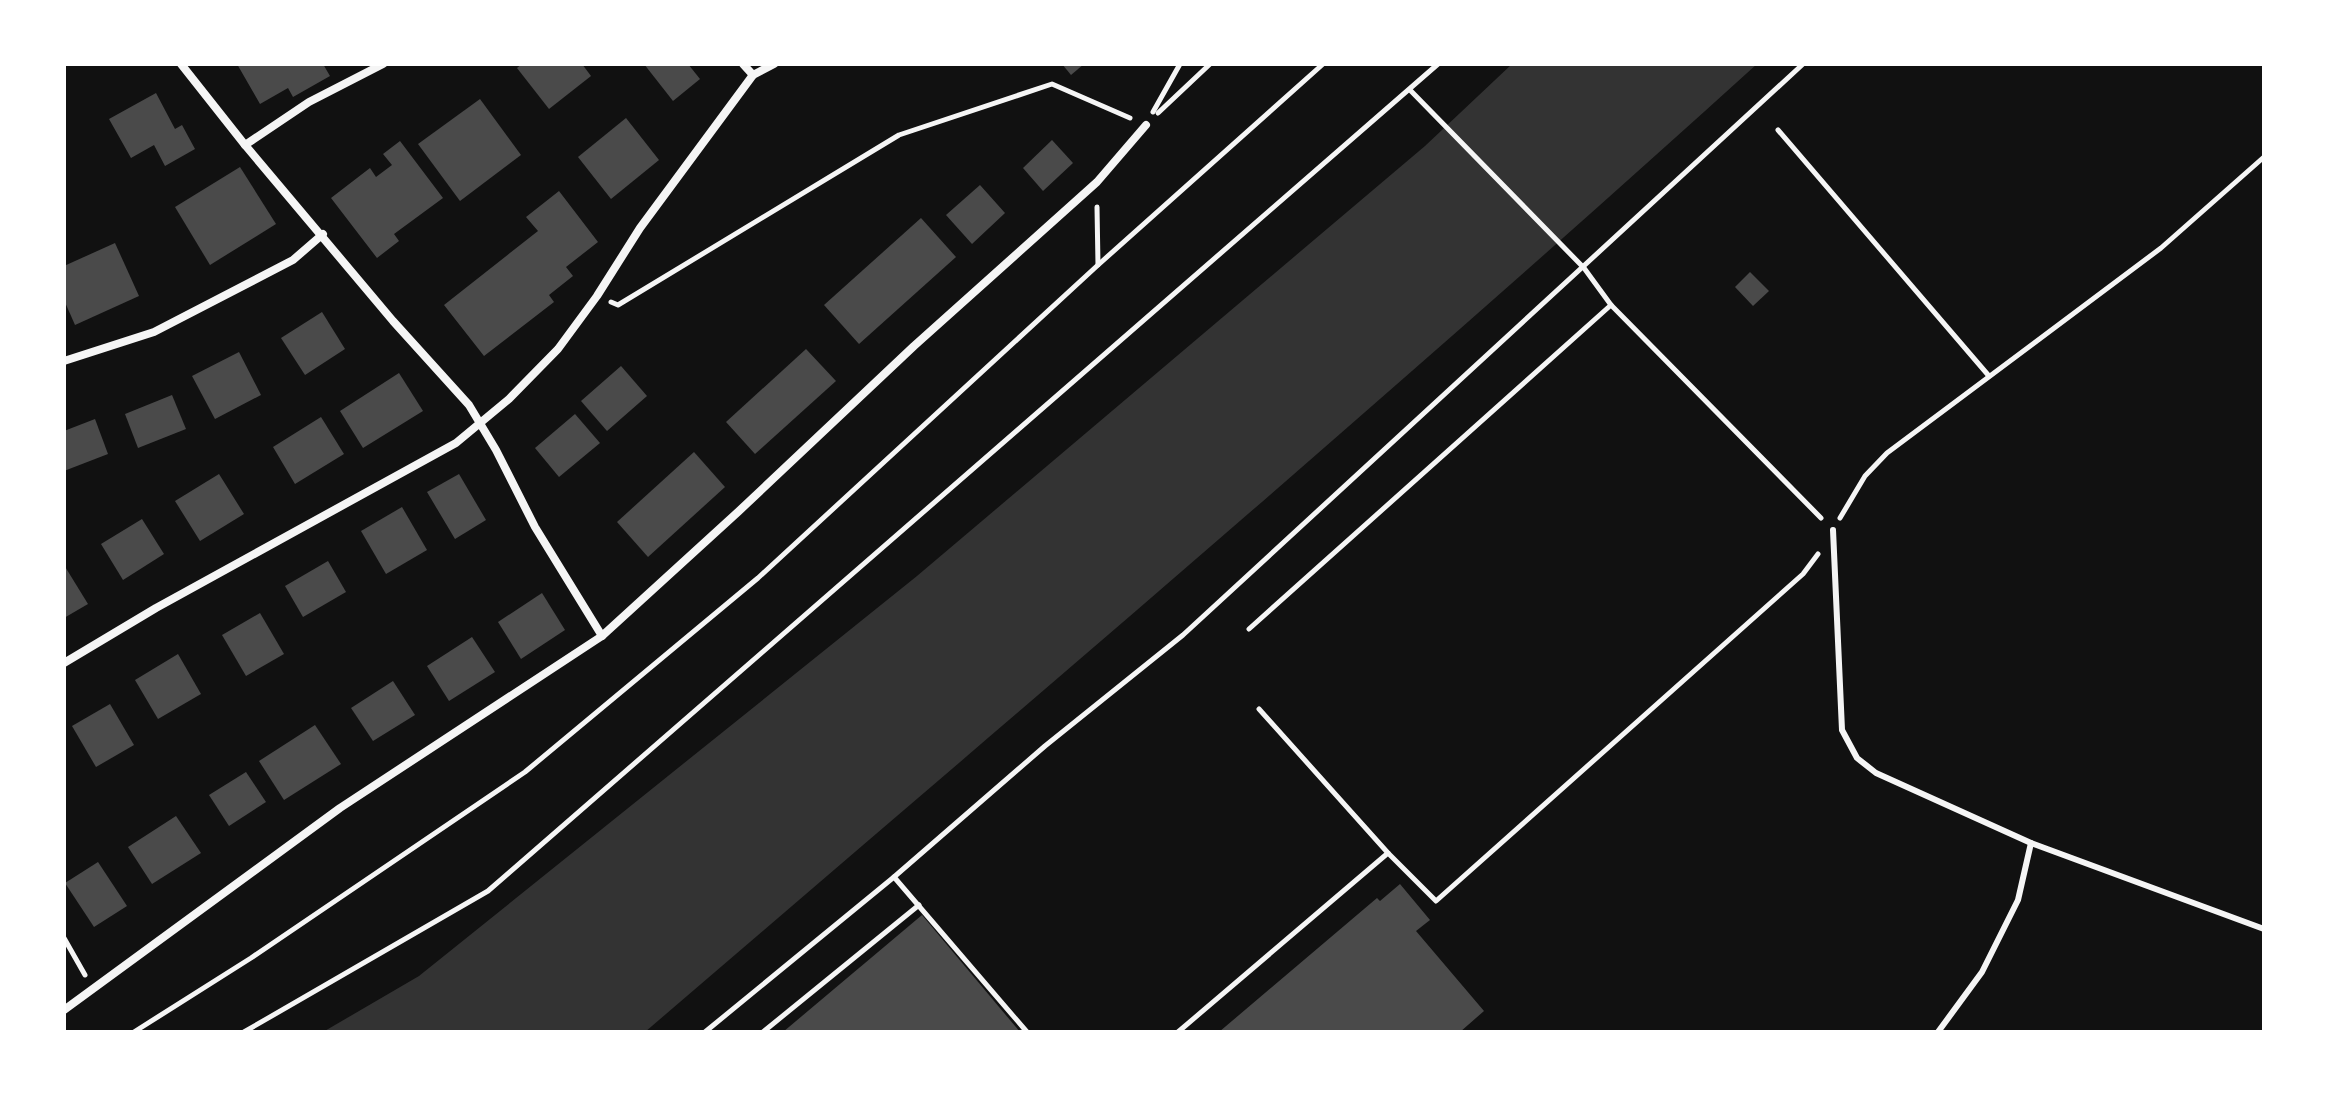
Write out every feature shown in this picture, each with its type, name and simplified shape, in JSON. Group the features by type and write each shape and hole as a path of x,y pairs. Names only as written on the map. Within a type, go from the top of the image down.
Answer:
{"street":[{"path":"181,64 393,321 469,405 535,527 602,636"},
{"path":"245,145 309,102 383,64"},
{"path":"743,64 753,75"},
{"path":"64,663 156,608 456,443 482,424 558,349 597,296 640,228 753,75 774,64"},
{"path":"64,1010 340,808 602,636 914,346 1097,182 1146,125"},
{"path":"64,361 154,332 293,260 323,234"}],"lane":[{"path":"1833,530 1842,730 1857,758 1876,773 2031,843 2264,929"},
{"path":"1938,1032 1982,972 2018,900 2031,843"}],"path":[{"path":"1146,125 1180,64"},
{"path":"1146,125 1210,64"},
{"path":"134,1032 251,958 525,772 758,578 1098,265 1323,64"},
{"path":"244,1032 488,891 1438,64"},
{"path":"705,1032 894,877 1045,746 1183,635 1803,64"},
{"path":"597,296 618,305 899,135 1052,84 1146,125"},
{"path":"1410,90 1584,268 1611,305 1833,530 1873,465 2161,248 2264,157"},
{"path":"1778,130 1989,376"},
{"path":"1097,182 1098,265"},
{"path":"1249,629 1611,305"},
{"path":"1259,709 1388,853 1436,901 1803,574"},
{"path":"1178,1032 1388,853"},
{"path":"894,877 1027,1032"},
{"path":"763,1032 919,905"},
{"path":"64,938 92,989"}],"shaded area":[{"path":"1512,64 1757,64 1344,431 645,1032 323,1032 419,976 917,576 1425,146"}],"building":[{"path":"237,64 323,64 330,76 293,97 288,88 260,104"},
{"path":"522,64 582,64 591,76 549,109 517,68"},
{"path":"644,64 688,64 700,79 673,101"},
{"path":"1062,64 1084,64 1071,75"},
{"path":"156,93 175,129 182,125 195,149 165,166 154,145 131,158 109,119"},
{"path":"480,99 521,155 460,201 418,144"},
{"path":"626,118 659,160 611,199 578,157"},
{"path":"1052,140 1073,163 1043,191 1023,168"},
{"path":"400,141 443,198 394,234 399,241 377,258 331,198 370,168 376,177 392,165 383,154"},
{"path":"240,167 276,224 210,265 175,207"},
{"path":"980,185 1005,213 972,244 946,215"},
{"path":"559,191 598,242 566,267 573,276 549,295 554,302 484,356 444,305 538,231 526,217"},
{"path":"921,218 956,257 859,344 824,305"},
{"path":"115,243 139,296 75,325 64,300 64,266"},
{"path":"1750,272 1769,291 1753,306 1735,287"},
{"path":"322,312 345,349 305,375 281,338"},
{"path":"806,349 836,381 755,454 726,422"},
{"path":"239,352 261,395 215,419 192,376"},
{"path":"621,366 647,396 607,431 581,401"},
{"path":"399,373 423,411 363,448 340,411"},
{"path":"172,395 186,429 138,448 125,414"},
{"path":"575,414 600,443 559,477 535,448"},
{"path":"321,417 344,454 295,484 273,447"},
{"path":"95,419 108,454 64,471 64,431"},
{"path":"694,452 725,487 648,557 617,522"},
{"path":"219,474 244,514 200,541 175,501"},
{"path":"459,474 486,520 455,539 427,492"},
{"path":"402,507 427,550 386,574 361,531"},
{"path":"142,519 164,554 123,580 101,544"},
{"path":"328,561 346,592 303,617 285,586"},
{"path":"64,565 88,604 64,618"},
{"path":"542,593 565,630 521,659 498,622"},
{"path":"260,613 284,654 246,676 222,635"},
{"path":"472,637 495,672 449,701 427,666"},
{"path":"178,654 201,694 158,719 135,680"},
{"path":"393,681 415,715 373,741 351,708"},
{"path":"110,704 134,745 96,767 72,726"},
{"path":"315,725 341,764 284,800 259,761"},
{"path":"246,772 266,802 229,826 209,795"},
{"path":"176,816 201,853 152,884 128,847"},
{"path":"98,862 127,906 94,927 65,883"},
{"path":"1400,884 1430,920 1416,931 1484,1011 1460,1032 1219,1032 1377,898 1380,901"},
{"path":"922,915 1020,1032 783,1032"}]}
